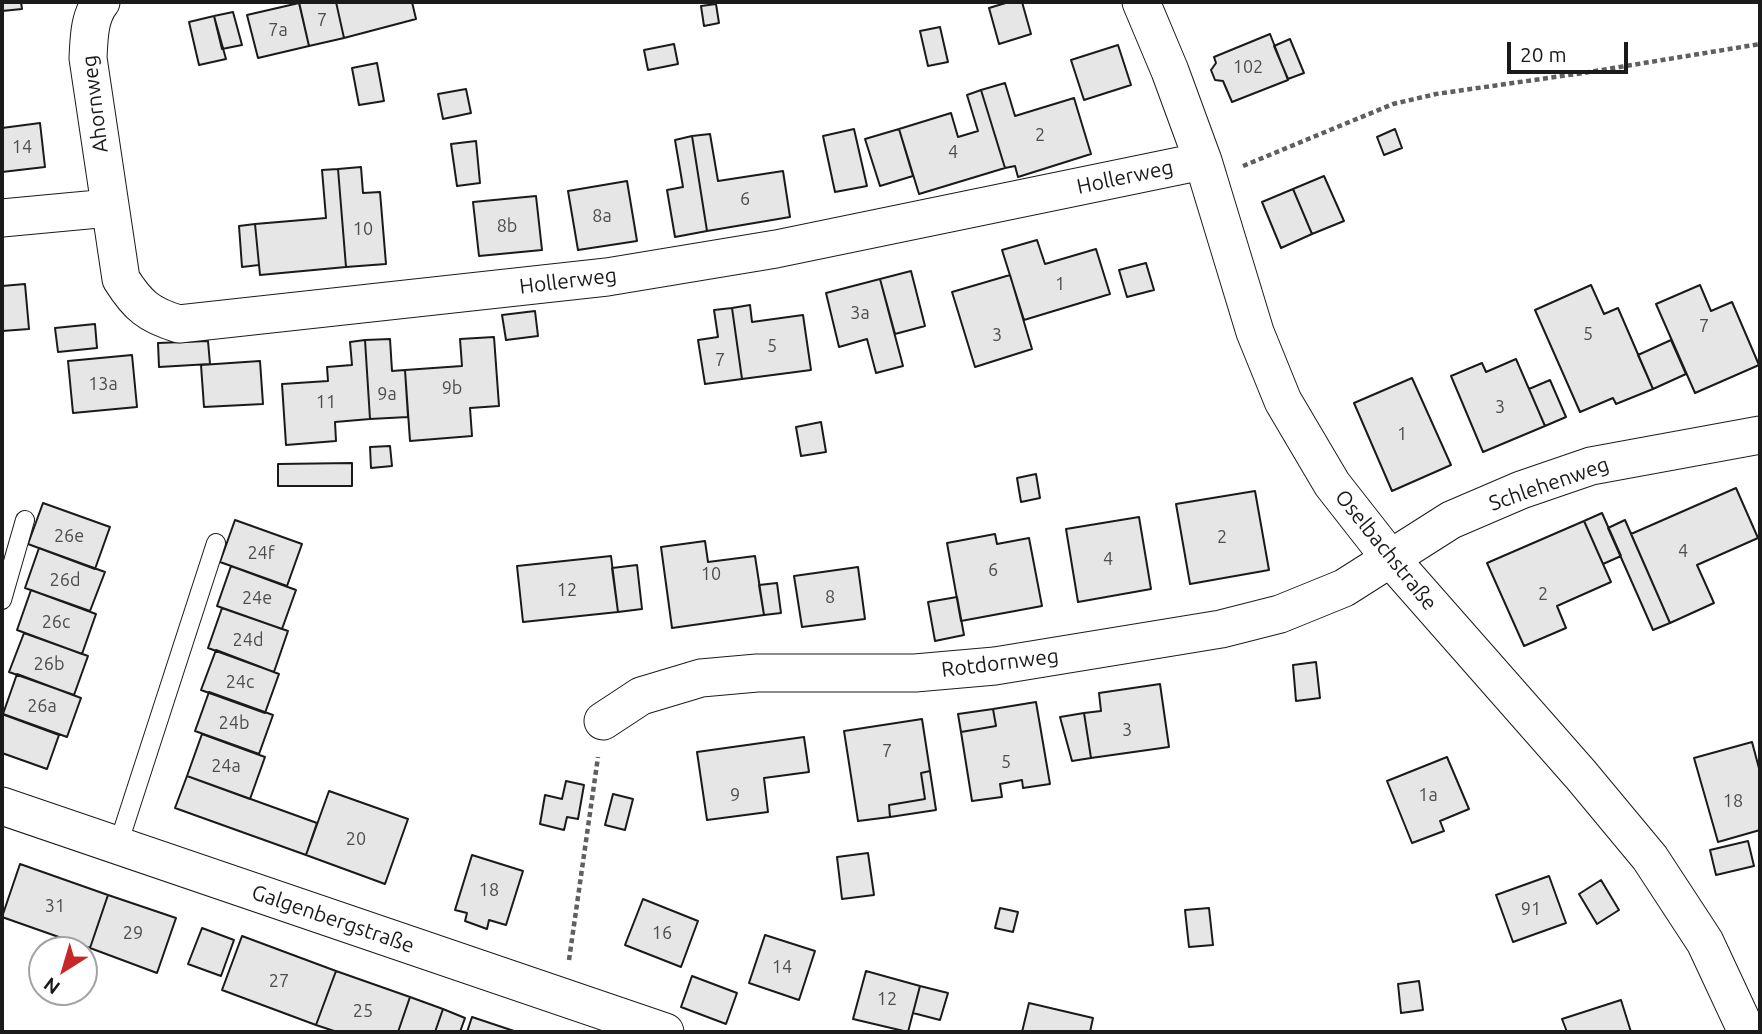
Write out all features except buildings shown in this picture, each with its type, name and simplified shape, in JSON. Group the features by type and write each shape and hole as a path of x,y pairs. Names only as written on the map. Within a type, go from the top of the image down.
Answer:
{"street":[{"name":"Ahornweg","path":"102,2 97,8 89,33 88,58 109,208"},
{"name":"Oselbachstraße","path":"1141,2 1170,71 1206,171 1255,332 1283,401 1332,484 1391,558 1650,858 1704,942 1747,1032"},
{"name":"Hollerweg","path":"109,208 121,279 134,300 155,317 179,324 607,277 1206,171"},
{"path":"2,218 109,208"},
{"name":"Schlehenweg","path":"1391,558 1451,520 1521,490 1591,466 1760,435"},
{"name":"Rotdornweg","path":"603,721 641,696 701,678 757,673 928,672 995,666 1221,629 1280,614 1331,593 1391,558"},
{"name":"Galgenbergstraße","path":"2,806 665,1032"}],"lane":[{"path":"2,600 25,520"},
{"path":"118,845 216,543"}],"path":[{"path":"1206,171 1393,104 1436,94 1760,44"},
{"path":"563,999 603,721"}]}
